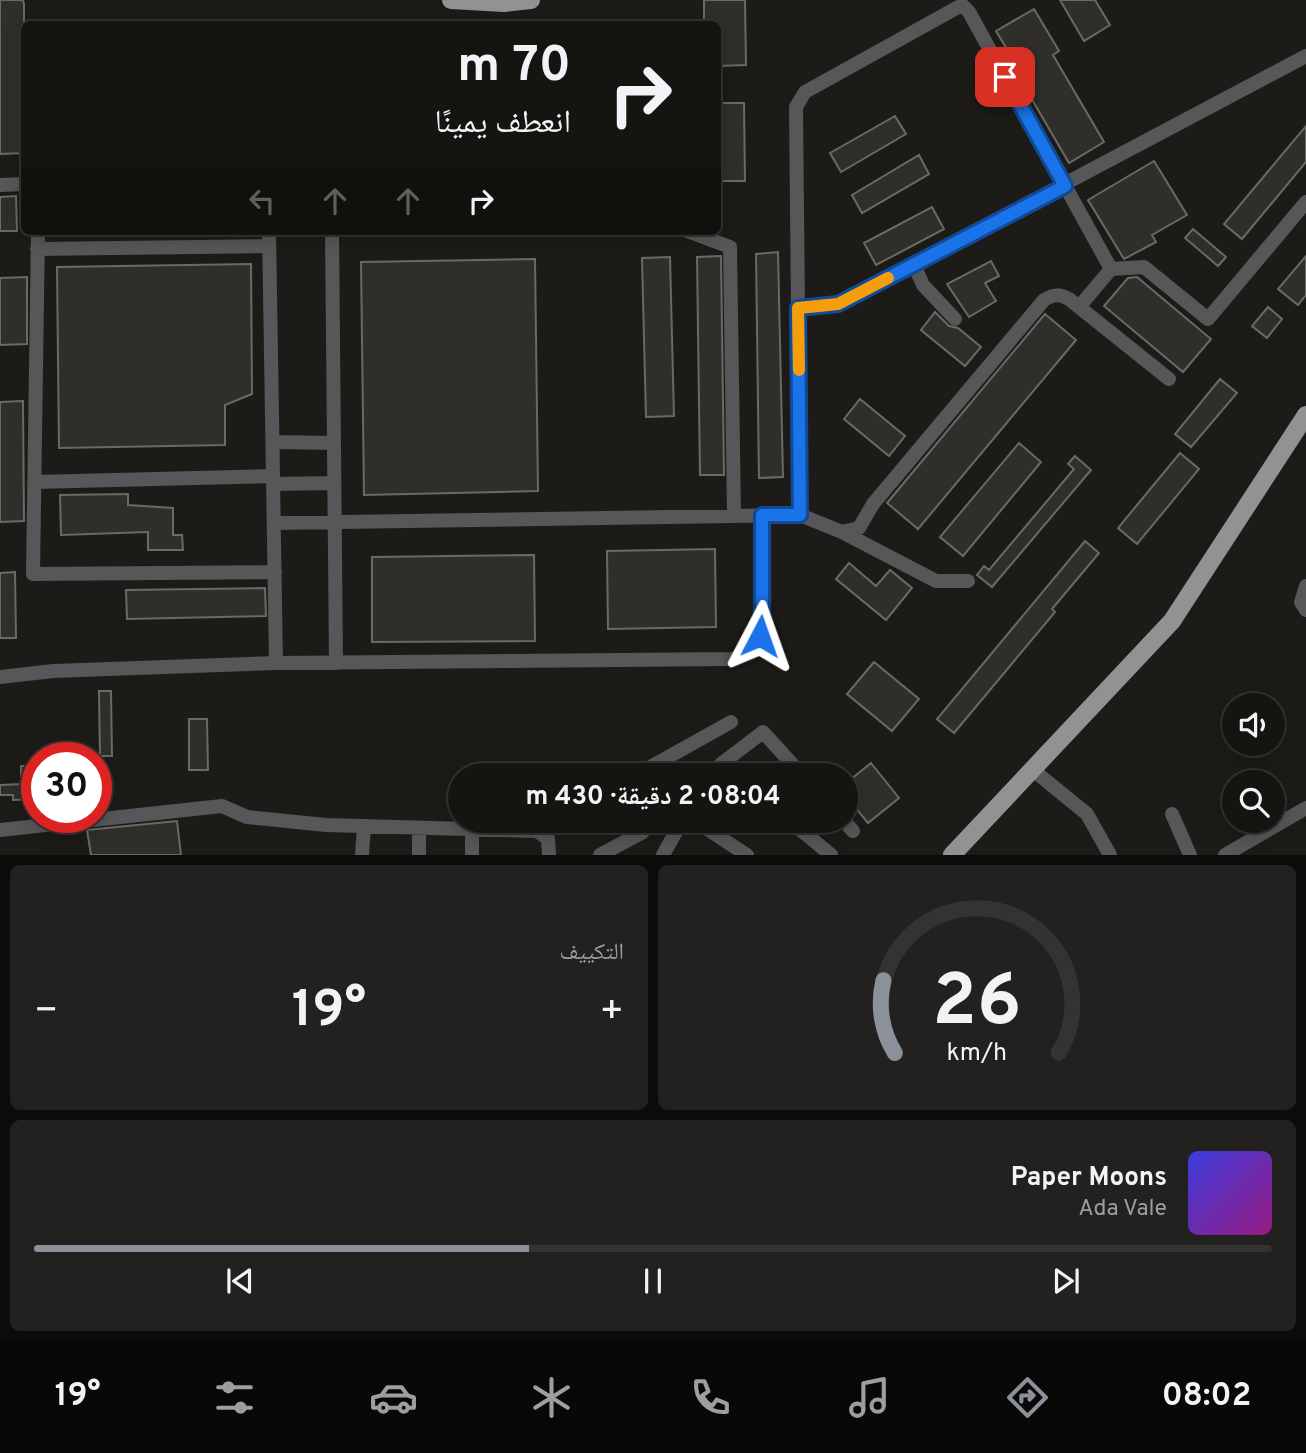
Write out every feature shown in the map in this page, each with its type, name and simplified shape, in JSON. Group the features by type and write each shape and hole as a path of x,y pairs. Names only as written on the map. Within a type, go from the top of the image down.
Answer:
{"main road":[{"path":"451,0 504,3 531,0"},
{"path":"952,855 1172,621 1306,415"}],"street":[{"path":"800,515 796,107 805,92 962,5 970,12 1111,269"},
{"path":"798,308 838,304 1306,56"},
{"path":"0,185 21,184"},
{"path":"1079,307 1111,269 1144,267 1208,319 1306,202"},
{"path":"38,235 33,574 275,572"},
{"path":"332,235 337,663"},
{"path":"698,235 730,247 734,515"},
{"path":"37,248 269,238 276,663"},
{"path":"914,265 923,285 955,319"},
{"path":"842,532 859,528 873,504 1044,300 1051,296 1062,295 1169,379"},
{"path":"273,442 334,443"},
{"path":"34,482 273,480 334,483"},
{"path":"0,677 53,671 276,663 738,657 755,644 762,626 762,515"},
{"path":"274,523 800,515 842,532 936,581 968,581"},
{"path":"1306,586 1301,602 1306,610"},
{"path":"658,763 731,722"},
{"path":"726,763 763,732 791,763"},
{"path":"1033,769 1087,814 1110,855"},
{"path":"0,830 222,806 247,817 364,826 448,829"},
{"path":"1225,855 1306,808"},
{"path":"1172,814 1190,855"},
{"path":"362,855 364,826"},
{"path":"419,828 419,855"},
{"path":"472,833 472,855"},
{"path":"540,833 548,839 549,855"},
{"path":"600,855 641,833"},
{"path":"663,855 675,833"},
{"path":"713,833 747,855"},
{"path":"804,833 831,855"}],"building":[{"path":"0,0 23,0 21,153 0,154"},
{"path":"704,0 745,0 746,65 721,66 721,21 704,21"},
{"path":"1060,0 1095,0 1110,25 1084,41"},
{"path":"1034,9 1059,51 1053,55 1104,142 1069,163 1020,79 1024,77 996,31"},
{"path":"721,103 744,103 745,181 721,181"},
{"path":"895,116 906,134 841,172 830,153"},
{"path":"1306,126 1306,162 1242,239 1224,224"},
{"path":"919,155 929,174 862,213 852,195"},
{"path":"1154,161 1187,215 1152,235 1156,242 1124,259 1088,200"},
{"path":"16,196 17,231 0,231 0,197"},
{"path":"932,207 944,229 876,265 864,243"},
{"path":"1193,229 1226,257 1218,266 1185,238"},
{"path":"778,252 783,477 759,478 756,254"},
{"path":"721,256 724,475 700,475 697,257"},
{"path":"1306,256 1306,295 1298,305 1278,289"},
{"path":"670,257 674,416 646,417 642,258"},
{"path":"535,259 538,491 364,495 361,262"},
{"path":"991,261 999,276 985,283 996,301 969,317 947,284"},
{"path":"251,264 252,394 225,405 225,445 59,448 57,267"},
{"path":"27,277 27,344 0,345 0,278"},
{"path":"1137,277 1211,339 1183,372 1104,306 1128,278"},
{"path":"1268,307 1282,319 1267,338 1252,326"},
{"path":"935,312 949,326 958,328 981,347 965,366 921,330"},
{"path":"1045,314 1076,340 918,529 887,503"},
{"path":"1220,379 1237,393 1191,447 1175,434"},
{"path":"860,399 905,436 889,456 844,419"},
{"path":"23,401 24,521 0,522 0,402"},
{"path":"1019,443 1041,462 963,556 940,537"},
{"path":"1180,453 1199,469 1137,544 1118,528"},
{"path":"1075,456 1091,470 992,587 977,575 984,566 989,570 1074,469 1068,464"},
{"path":"128,494 128,505 173,508 173,535 182,535 183,550 148,550 148,532 61,535 60,495"},
{"path":"1085,541 1099,553 1052,609 1055,612 954,733 937,719"},
{"path":"715,549 716,627 608,629 607,551"},
{"path":"534,555 535,641 372,642 372,557"},
{"path":"849,563 876,586 890,570 912,588 886,620 836,579"},
{"path":"15,572 16,638 0,638 0,573"},
{"path":"265,588 266,616 127,619 126,590"},
{"path":"874,662 919,699 892,731 847,694"},
{"path":"99,691 111,691 112,742 100,742"},
{"path":"189,719 207,719 208,770 189,770"},
{"path":"871,763 899,798 868,823 858,811 858,774"},
{"path":"21,784 21,800 13,800 13,795 0,795 0,785"},
{"path":"177,821 181,855 91,855 87,833 112,833 112,828"}],"slow traffic":[{"path":"799,370 798,308 838,304 888,278"}],"route":[{"path":"760,636 762,515 800,515 798,308 838,304 1065,186 1005,77"}]}
